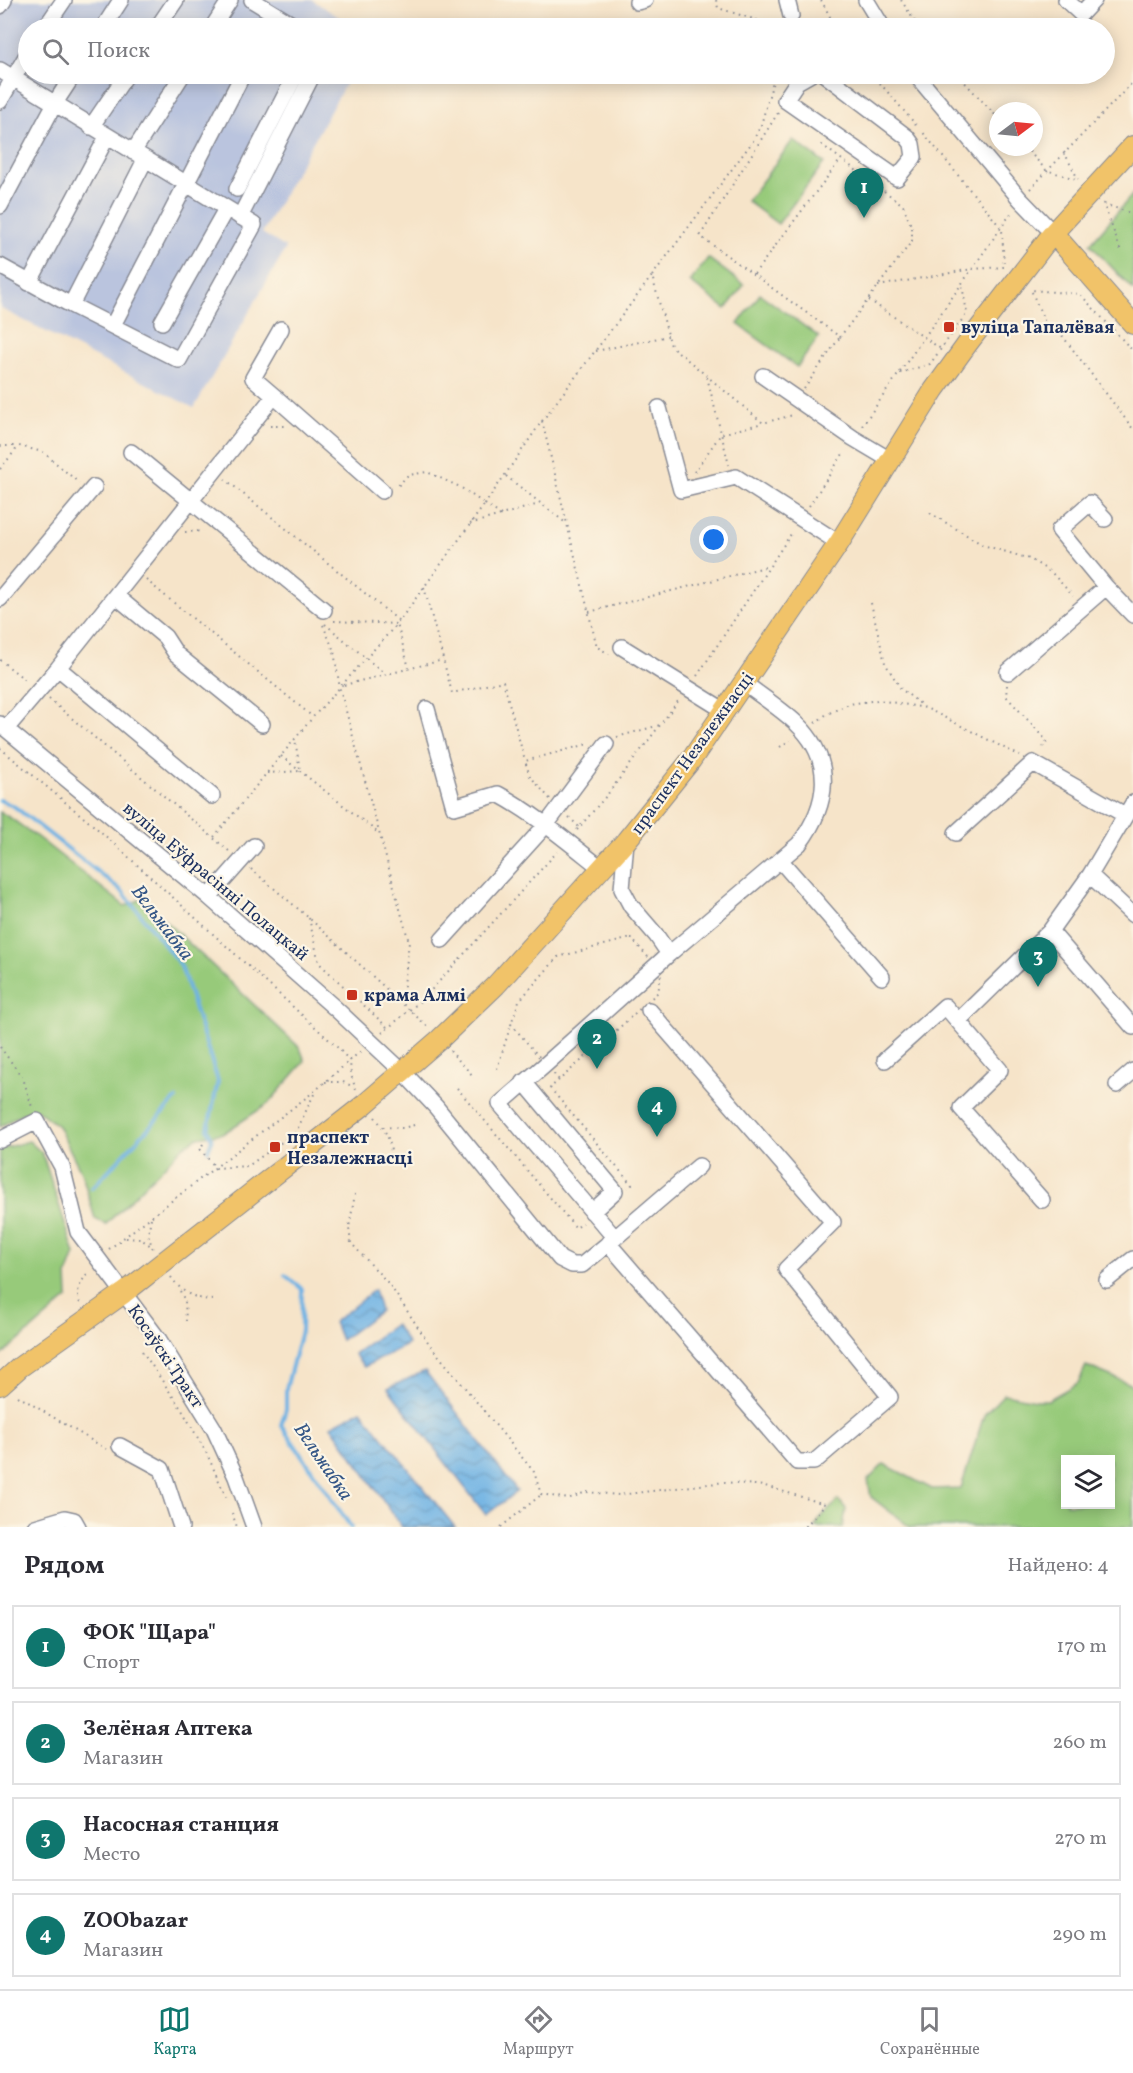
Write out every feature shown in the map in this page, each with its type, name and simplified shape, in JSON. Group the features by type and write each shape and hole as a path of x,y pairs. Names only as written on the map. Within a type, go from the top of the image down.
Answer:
{"main road":[{"name":"праспект Незалежнасці","path":"124,1293 360,1095 403,1072 496,986 626,842 691,760 725,711 838,543 934,390 961,352 1053,234 1133,146"},
{"path":"1053,234 1133,324"},
{"name":"Косаўскі Тракт","path":"0,1385 20,1367 124,1293"}],"street":[{"path":"0,6 4,0"},
{"path":"52,18 64,0"},
{"path":"109,18 121,0"},
{"path":"163,18 176,0"},
{"path":"218,18 230,0"},
{"path":"252,0 281,18"},
{"path":"787,0 788,18"},
{"path":"866,0 877,18"},
{"path":"1066,0 1081,14 1094,0"},
{"path":"272,18 274,14"},
{"path":"0,101 6,74 18,63"},
{"path":"0,266 179,360 254,225 23,84"},
{"path":"0,206 67,84"},
{"path":"91,127 119,84"},
{"path":"71,305 139,156 178,84"},
{"path":"113,325 238,84"},
{"path":"237,189 291,84"},
{"path":"162,322 233,213 307,84"},
{"path":"796,84 785,100 897,178 914,158 912,144 907,137 837,84"},
{"path":"923,84 1020,199 1053,234"},
{"path":"29,282 107,137"},
{"path":"281,329 253,378 387,492"},
{"path":"763,376 890,460"},
{"path":"3,727 58,668 274,396"},
{"path":"659,408 681,490 736,477 838,543"},
{"path":"131,452 324,610"},
{"path":"0,599 92,489"},
{"path":"1105,519 1090,503 1059,530 1133,615"},
{"path":"1008,672 1106,586"},
{"path":"116,596 165,637 176,654 262,723"},
{"path":"619,652 688,688 725,711"},
{"path":"58,668 212,796"},
{"path":"649,1010 833,1222 786,1269 890,1397 814,1462 797,1462 611,1240 592,1212 500,1104 669,954 799,844 811,829 824,792 822,767 812,742 795,723 744,683"},
{"path":"427,710 454,807 498,794 546,825 601,868"},
{"name":"вуліца Еўфрасінні Полацкай","path":"3,727 209,897 372,1042 436,1107 560,1259 572,1265 582,1265 611,1240"},
{"path":"442,940 546,825 606,744"},
{"path":"956,833 1034,763 1129,809 1090,875 1050,931 959,1020"},
{"path":"626,842 622,889 631,906 656,934 669,954"},
{"path":"209,897 254,846"},
{"path":"780,860 882,977"},
{"path":"1090,875 1133,915"},
{"path":"1050,931 1133,1027"},
{"path":"885,1060 945,1006 999,1070 961,1108 1042,1200"},
{"path":"1117,1086 1133,1071"},
{"path":"524,1082 615,1191 592,1212"},
{"path":"0,1140 37,1121 62,1167 78,1232 124,1293"},
{"path":"611,1240 699,1166"},
{"path":"1107,1280 1133,1259"},
{"name":"Косаўскі Тракт","path":"124,1293 159,1340 214,1429 236,1477 254,1527"},
{"path":"120,1446 162,1468 181,1527"},
{"path":"35,1527 65,1518 74,1520 78,1527"}],"path":[{"path":"716,0 718,8 745,18"},
{"path":"821,0 831,18"},
{"path":"901,0 913,18"},
{"path":"89,1318 78,1299 79,1285 99,1257 316,1090 424,998 607,795 708,661 878,399 925,338 1002,229 1020,199 1133,82"},
{"path":"214,837 295,738 398,622 506,476 542,422 753,141 761,125 773,84"},
{"path":"878,286 972,269 1004,267 1002,229 881,84"},
{"path":"966,84 989,108"},
{"path":"785,100 700,236 840,337"},
{"path":"803,391 840,337 912,242 912,228 903,205 814,139"},
{"path":"1065,152 1078,179"},
{"path":"753,274 841,159"},
{"path":"1104,204 1133,214"},
{"path":"652,276 671,346 763,423"},
{"path":"900,373 930,364 967,313 962,285"},
{"path":"1049,332 1031,290 1080,294 1133,351"},
{"path":"868,300 941,349"},
{"path":"1055,326 1133,429"},
{"path":"596,351 668,336"},
{"path":"706,375 733,478"},
{"path":"681,490 721,434 793,414"},
{"path":"542,422 597,647 619,652"},
{"path":"260,426 294,426"},
{"path":"0,446 19,446 43,452 92,489"},
{"path":"0,469 19,446"},
{"path":"387,492 408,475 427,472 460,487 501,515"},
{"path":"221,476 398,622 409,668"},
{"path":"506,476 568,525"},
{"path":"470,524 540,504"},
{"path":"930,513 983,545 1030,559 1052,573 1083,607"},
{"path":"589,612 771,566"},
{"path":"144,578 313,717"},
{"path":"424,586 452,693 503,681 525,761"},
{"path":"871,603 885,663 901,689 926,708 1034,763 1047,741 1006,696 1008,672"},
{"path":"398,622 321,620 334,651 340,689 409,942 402,1002"},
{"path":"344,685 443,660"},
{"path":"780,747 827,714 849,704 878,700 926,708"},
{"path":"295,738 300,771"},
{"path":"0,748 100,831 350,1060 360,1095"},
{"path":"281,756 379,833"},
{"path":"267,773 300,771"},
{"path":"309,918 319,963 388,1028"},
{"path":"497,1069 511,1024 519,1001 558,957 631,938 657,967 662,977 658,992 559,1080 511,1024"},
{"path":"0,1047 24,1078 37,1121"},
{"path":"325,1082 343,1082 360,1095 387,1132 392,1146 391,1166"},
{"path":"216,1168 248,1166 296,1132 316,1090"},
{"path":"383,1127 403,1128 418,1124"},
{"path":"203,1144 200,1149 216,1168"},
{"path":"355,1194 349,1228 351,1243 388,1284 430,1345 534,1472 541,1494"},
{"path":"151,1218 148,1234 154,1251"},
{"path":"125,1238 141,1239 151,1246"},
{"path":"171,1277 185,1301 186,1320"},
{"path":"179,1288 192,1297 216,1300"},
{"path":"142,1351 182,1410 207,1454 229,1503"},
{"path":"18,1396 113,1454 120,1446"},
{"path":"541,1494 568,1499 586,1492 619,1495 725,1482 765,1486 825,1504 805,1527"},
{"path":"501,1527 541,1494"},
{"path":"232,1511 237,1527"}],"shaded area":[{"path":"0,0 312,0 340,18 18,18 18,84 345,84 262,233 286,248 194,408 0,308"}],"green space":[{"path":"793,140 824,163 778,224 747,201"},
{"path":"1133,194 1133,290 1090,244"},
{"path":"708,258 744,285 726,309 690,282"},
{"path":"760,294 819,337 797,367 738,324"},
{"path":"0,812 37,837 125,906 142,899 300,1048 305,1061 268,1104 224,1133 198,1137 184,1146 106,1224 95,1219 82,1174 58,1126 37,1110 21,1114 0,1127"},
{"path":"29,1141 42,1153 75,1254 67,1275 68,1298 0,1357 0,1149"},
{"path":"1086,1366 1133,1385 1133,1527 910,1527 871,1497 868,1480 884,1464 932,1489 961,1488 984,1415 1004,1394 1048,1400 1078,1383"},
{"path":"839,1500 846,1509 843,1527 815,1527 821,1517"}],"water":[{"path":"374,1290 380,1311 341,1340 334,1322"},
{"path":"395,1324 408,1344 364,1367 354,1354"},
{"path":"425,1371 517,1491 486,1515 388,1388"},
{"path":"361,1410 455,1527 402,1527 331,1426"}],"waterway":[{"name":"Вельжабка","path":"0,800 15,807 122,891 181,966 218,1081 208,1129 212,1140 208,1150"},
{"path":"92,1188 176,1099"},
{"name":"Вельжабка","path":"285,1275 302,1289 301,1331 286,1389 286,1409 281,1425 351,1527"}],"place":[{"name":"ФОК \"Щара\"","path":"864,218"},
{"name":"вуліца Тапалёвая","path":"949,327"},
{"name":"Насосная станция","path":"1038,987"},
{"name":"крама Алмі","path":"352,995"},
{"name":"Зелёная Аптека","path":"597,1069"},
{"name":"ZOObazar","path":"657,1137"},
{"name":"праспект Незалежнасці","path":"275,1147"}]}
